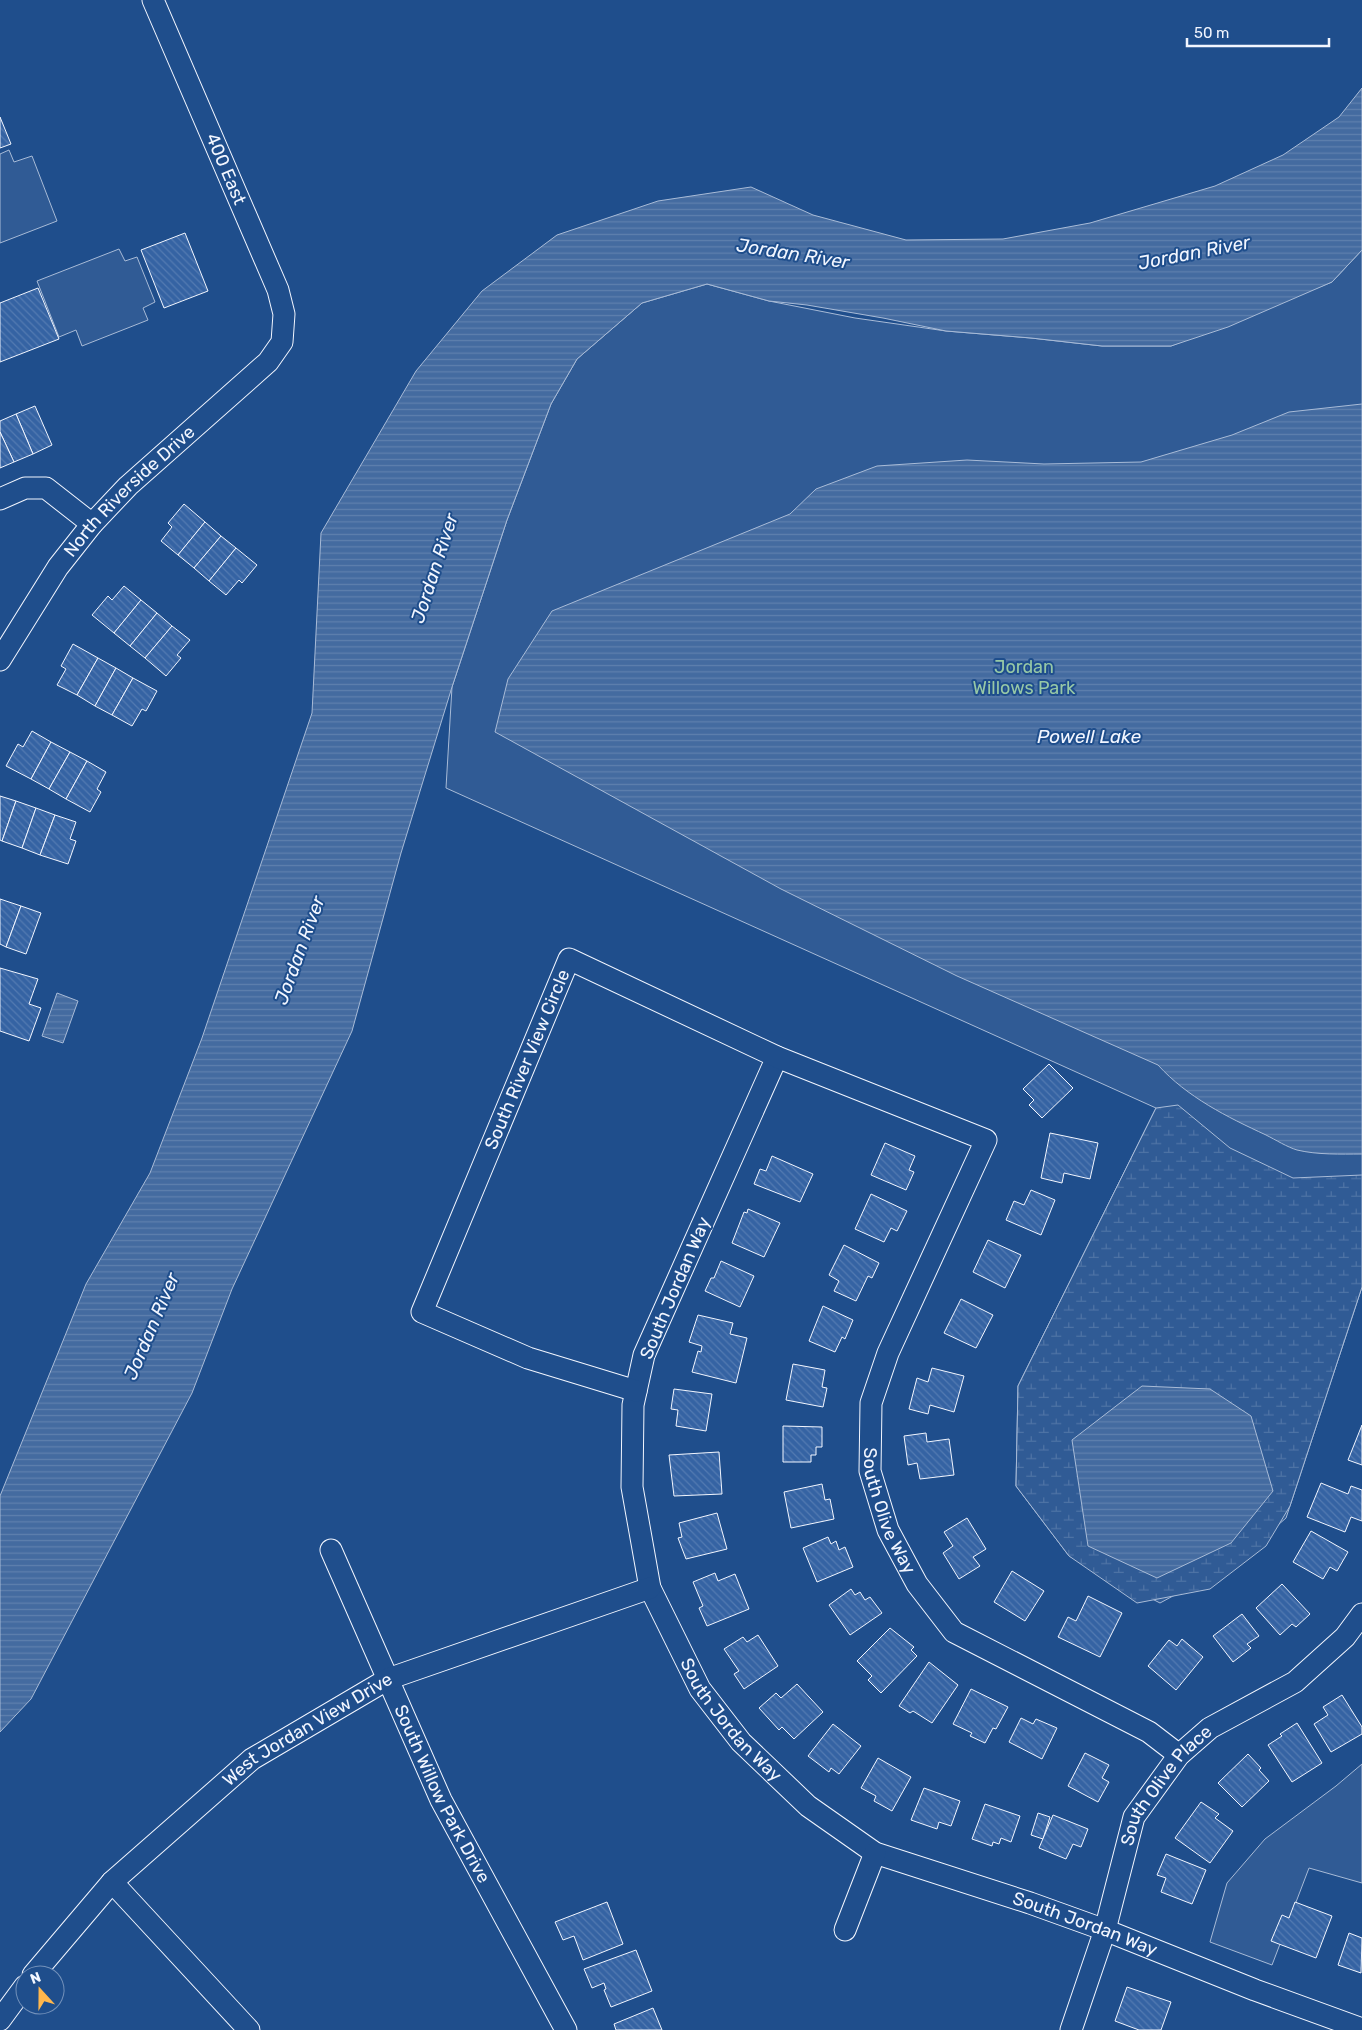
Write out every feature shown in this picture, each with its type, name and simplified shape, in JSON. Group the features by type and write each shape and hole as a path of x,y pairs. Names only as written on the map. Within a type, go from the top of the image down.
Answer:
{"street":[{"name":"400 East","path":"153,0 278,290 284,314 282,342"},
{"name":"North Riverside Drive","path":"0,660 58,567 92,524 128,486 268,362 282,342"},
{"path":"0,498 25,488 46,488 92,524"},
{"name":"South River View Circle","path":"636,1391 528,1358 422,1312 569,959 777,1057 986,1140"},
{"name":"South Jordan Way","path":"777,1057 644,1355 633,1405 632,1487 650,1588 700,1689 741,1742 808,1806 875,1853 1030,1903 1105,1930 1255,1990 1362,2029"},
{"name":"South Olive Way","path":"986,1140 888,1353 871,1402 870,1471 888,1530 917,1584 954,1632 1149,1732 1179,1755"},
{"name":"South Willow Park Drive","path":"331,1550 441,1800 566,2030"},
{"name":"West Jordan View Drive","path":"41,1965 112,1882 252,1759 388,1680 650,1588"},
{"name":"South Olive Place","path":"1071,2030 1105,1930 1134,1817 1179,1755 1210,1728 1294,1682 1344,1637 1362,1614"},
{"path":"845,1930 875,1853"},
{"path":"112,1882 250,2030"},
{"path":"0,2020 15,2000"}],"shaded area":[{"path":"9,150 14,162 32,156 57,221 0,243 0,154"},
{"path":"119,249 125,261 137,257 155,302 143,308 148,320 82,346 76,330 59,337 37,281"},
{"name":"Jordan Willows Park","path":"1362,250 1362,1287 1286,1518 1236,1562 1160,1603 1069,1556 1016,1486 1018,1386 1156,1108 446,788 452,687 507,520 551,404 577,359 642,303 707,284 769,301 855,318 946,331 1102,346 1171,346 1332,282"},
{"path":"1362,1764 1362,1883 1309,1868 1272,1965 1210,1942 1227,1883 1265,1839 1336,1786"}],"green space":[{"path":"1178,1105 1230,1148 1293,1178 1362,1175 1362,1287 1290,1506 1266,1546 1210,1589 1137,1603 1069,1556 1016,1486 1018,1386 1156,1108"}],"water":[{"name":"Jordan River","path":"1362,88 1362,250 1332,282 1228,327 1171,346 1102,346 946,331 807,305 769,301 707,284 642,303 577,359 551,404 507,520 452,687 401,853 352,1031 232,1289 192,1393 31,1699 0,1732 0,1496 86,1284 150,1173 202,1038 312,713 321,533 416,371 482,291 557,235 658,201 751,187 813,215 906,240 1003,239 1090,223 1215,186 1283,155 1339,117"},
{"name":"Powell Lake","path":"1362,404 1362,1154 1313,1153 1297,1150 1285,1145 1208,1105 1182,1087 1158,1065 957,976 781,889 495,732 508,679 552,611 790,514 816,489 877,466 967,460 1044,464 1141,462 1232,435 1289,412"},
{"path":"57,993 78,1001 63,1043 42,1036"},
{"path":"1142,1386 1210,1389 1251,1416 1273,1491 1231,1543 1157,1578 1088,1546 1072,1440"}],"building":[{"path":"0,117 11,144 0,148"},
{"path":"185,233 208,291 164,308 141,250"},
{"path":"38,288 59,339 0,362 0,303"},
{"path":"35,406 52,445 33,454 16,414"},
{"path":"16,414 33,454 14,462 0,432 0,421"},
{"path":"0,432 14,462 0,468"},
{"path":"184,504 205,522 178,555 161,541 172,527 168,523"},
{"path":"205,522 221,536 194,568 178,555"},
{"path":"221,536 236,548 209,581 194,568"},
{"path":"236,548 257,565 242,583 239,580 226,595 209,581"},
{"path":"124,586 141,600 114,633 92,615 108,596 112,600"},
{"path":"141,600 157,613 130,646 114,633"},
{"path":"157,613 172,626 145,658 130,646"},
{"path":"172,626 190,640 177,655 181,658 166,676 145,658"},
{"path":"73,644 98,658 77,695 57,685 66,669 61,666"},
{"path":"98,658 116,668 95,706 77,695"},
{"path":"116,668 133,678 112,715 95,706"},
{"path":"133,678 157,691 146,711 142,709 132,726 112,715"},
{"path":"32,731 51,742 31,779 6,766 18,744 23,747"},
{"path":"51,742 70,752 49,789 31,779"},
{"path":"70,752 87,761 66,799 49,789"},
{"path":"87,761 106,772 97,789 101,792 90,812 66,799"},
{"path":"0,796 16,801 2,841 0,840"},
{"path":"16,801 36,808 22,848 2,841"},
{"path":"36,808 55,815 40,855 22,848"},
{"path":"55,815 76,822 70,839 76,841 68,864 40,855"},
{"path":"0,899 21,906 6,947 0,944"},
{"path":"21,906 41,913 26,954 6,947"},
{"path":"0,968 38,979 29,1004 41,1008 29,1041 0,1031"},
{"path":"1049,1064 1073,1088 1042,1118 1029,1105 1034,1100 1023,1089"},
{"path":"1050,1133 1098,1143 1090,1179 1064,1173 1062,1183 1041,1178"},
{"path":"885,1143 915,1156 909,1170 914,1172 906,1190 871,1175"},
{"path":"772,1156 813,1174 800,1202 754,1184 760,1169 766,1171"},
{"path":"1031,1190 1055,1200 1041,1235 1006,1220 1014,1201 1024,1205"},
{"path":"871,1194 907,1211 897,1231 891,1228 884,1242 855,1229"},
{"path":"748,1209 780,1223 764,1257 732,1243 744,1212 747,1213"},
{"path":"988,1240 1021,1255 1005,1288 973,1272"},
{"path":"844,1245 879,1263 872,1278 868,1276 856,1301 834,1291 839,1281 829,1275"},
{"path":"721,1261 754,1276 740,1307 705,1291 711,1278 714,1278"},
{"path":"961,1299 993,1315 976,1348 944,1333"},
{"path":"823,1306 853,1320 845,1339 842,1337 835,1352 809,1341"},
{"path":"698,1315 733,1323 730,1334 747,1338 736,1383 692,1372 698,1351 701,1352 702,1346 689,1342"},
{"path":"793,1364 825,1370 822,1387 827,1388 823,1407 786,1400"},
{"path":"932,1368 964,1376 954,1412 930,1405 928,1414 909,1409 917,1378 928,1382"},
{"path":"674,1389 712,1394 706,1431 676,1426 678,1410 671,1409"},
{"path":"1362,1425 1362,1465 1348,1460"},
{"path":"783,1426 822,1427 822,1447 816,1447 816,1455 811,1455 811,1462 783,1462"},
{"path":"926,1433 927,1442 949,1439 954,1475 920,1479 917,1463 908,1465 904,1436"},
{"path":"719,1452 722,1494 674,1496 669,1455"},
{"path":"1321,1483 1348,1494 1351,1486 1362,1490 1362,1521 1351,1517 1345,1532 1307,1517"},
{"path":"822,1484 825,1500 830,1499 834,1519 791,1528 784,1492"},
{"path":"717,1513 727,1549 686,1559 678,1538 682,1537 679,1523"},
{"path":"967,1518 986,1549 973,1557 980,1566 959,1579 943,1553 953,1546 944,1532"},
{"path":"1311,1531 1348,1552 1337,1571 1330,1567 1323,1579 1293,1562"},
{"path":"828,1537 831,1544 836,1541 839,1550 845,1547 853,1567 817,1582 803,1548"},
{"path":"1012,1571 1044,1591 1025,1621 994,1602"},
{"path":"715,1573 718,1581 735,1574 749,1609 707,1626 699,1608 703,1606 693,1582"},
{"path":"1282,1584 1310,1614 1296,1627 1292,1624 1280,1635 1256,1608"},
{"path":"851,1589 855,1595 860,1592 865,1600 870,1597 882,1613 850,1635 829,1605"},
{"path":"1088,1596 1122,1613 1100,1657 1058,1637 1068,1617 1076,1621"},
{"path":"1242,1614 1259,1636 1247,1644 1251,1648 1233,1662 1213,1636"},
{"path":"890,1628 914,1647 911,1650 917,1656 881,1693 868,1680 872,1676 857,1661"},
{"path":"758,1635 778,1666 744,1689 734,1674 739,1671 724,1649 743,1637 747,1642"},
{"path":"1182,1639 1203,1657 1176,1690 1148,1666 1169,1640 1177,1646"},
{"path":"929,1662 958,1685 932,1723 913,1711 910,1713 899,1706"},
{"path":"797,1684 823,1712 794,1739 782,1727 779,1730 759,1708 776,1693 781,1698"},
{"path":"971,1689 1008,1707 996,1729 993,1728 985,1743 970,1736 972,1733 953,1724"},
{"path":"1342,1695 1362,1727 1362,1734 1331,1752 1314,1724 1328,1715 1323,1707"},
{"path":"1021,1718 1033,1724 1036,1719 1057,1728 1042,1759 1009,1742"},
{"path":"1297,1723 1322,1763 1292,1782 1268,1745 1282,1736 1280,1734"},
{"path":"833,1724 861,1746 839,1774 831,1768 829,1772 808,1756"},
{"path":"1085,1753 1109,1765 1102,1778 1109,1782 1098,1802 1068,1786"},
{"path":"1248,1754 1261,1768 1259,1770 1269,1781 1242,1807 1218,1783"},
{"path":"878,1758 911,1777 892,1811 874,1801 876,1796 861,1788"},
{"path":"924,1788 960,1801 951,1826 939,1822 937,1829 911,1820"},
{"path":"1201,1802 1219,1814 1215,1818 1233,1831 1210,1863 1175,1838"},
{"path":"985,1804 1020,1816 1011,1842 1001,1838 999,1844 993,1842 992,1846 972,1839"},
{"path":"1038,1813 1050,1817 1043,1839 1031,1835"},
{"path":"1053,1815 1088,1829 1081,1847 1073,1844 1066,1859 1039,1848"},
{"path":"1166,1854 1206,1870 1192,1904 1161,1892 1166,1878 1157,1875"},
{"path":"607,1902 623,1944 583,1960 574,1936 563,1940 555,1922"},
{"path":"1295,1902 1332,1916 1316,1958 1271,1941 1282,1915 1289,1918"},
{"path":"1349,1933 1362,1938 1361,1973 1338,1965"},
{"path":"636,1950 652,1991 611,2007 604,1990 606,1989 604,1983 592,1988 584,1969"},
{"path":"1127,1987 1171,2002 1161,2030 1139,2030 1115,2021"},
{"path":"653,2008 662,2030 616,2030 614,2024"}]}
